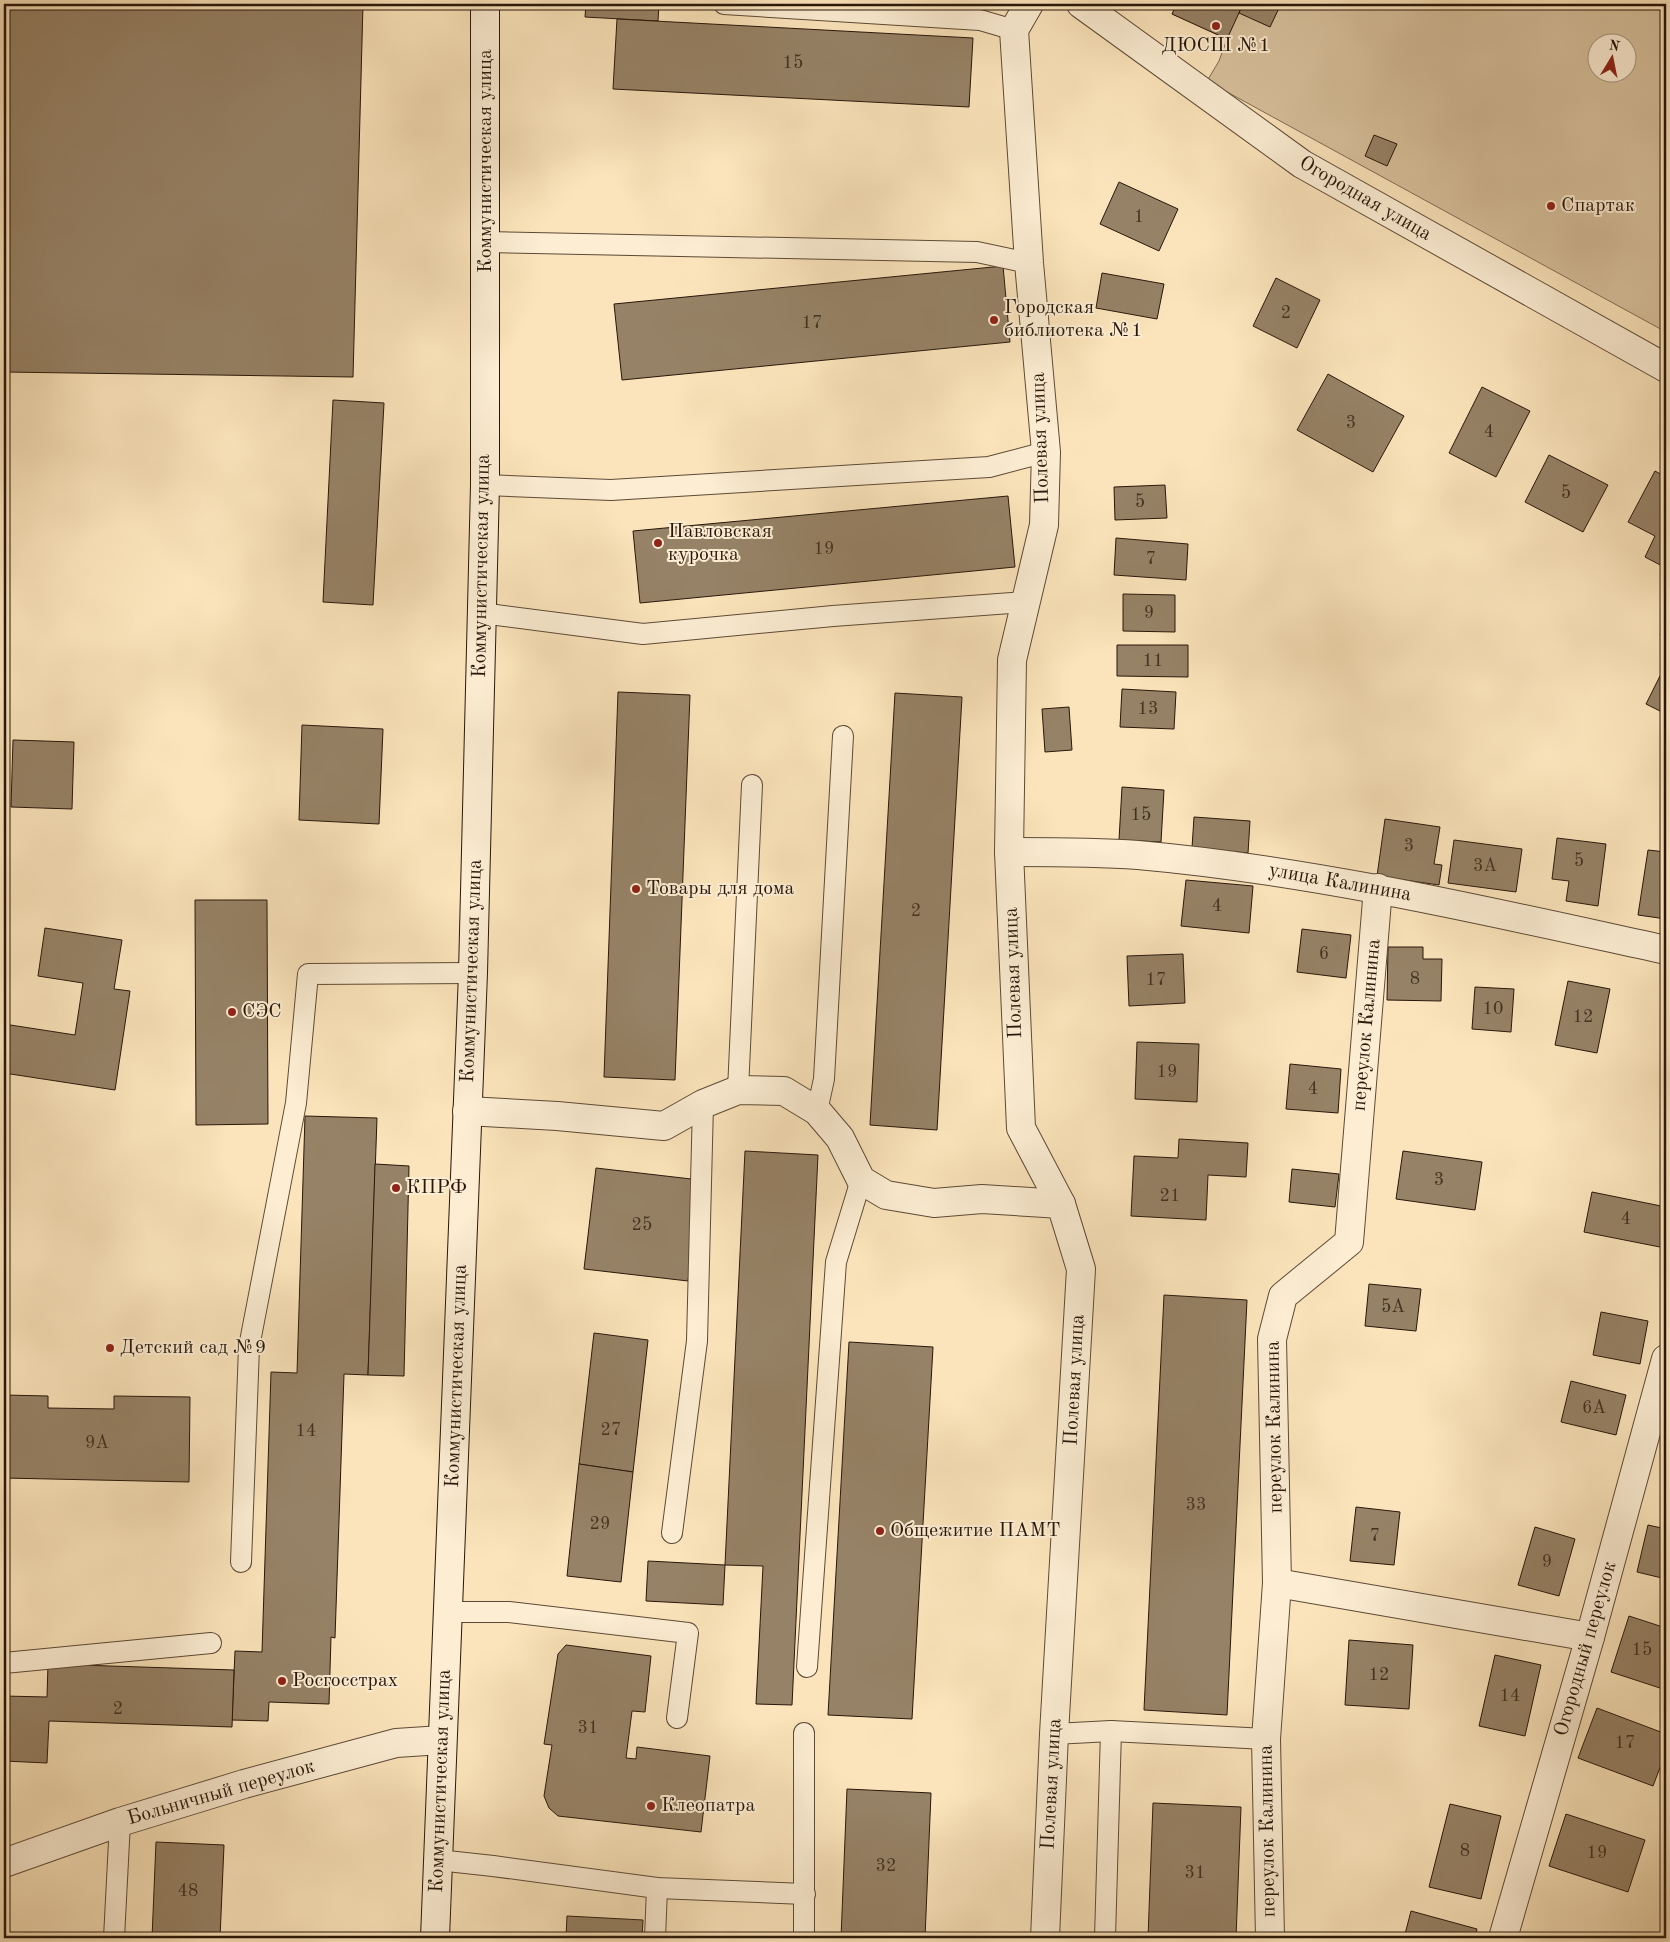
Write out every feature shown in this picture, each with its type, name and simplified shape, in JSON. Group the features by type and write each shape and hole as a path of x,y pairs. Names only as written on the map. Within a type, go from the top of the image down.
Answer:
{"street":[{"name":"Коммунистическая улица","path":"435,1938 473,973 485,485 485,4"},
{"path":"1014,30 1029,4"},
{"name":"Огородная улица","path":"1081,4 1302,164 1666,368"},
{"name":"Полевая улица","path":"1014,30 1029,263 1046,452 1044,525 1012,660 1009,852 1021,1128 1061,1204 1081,1269 1054,1734 1045,1938"},
{"name":"улица Калинина","path":"1009,852 1138,855 1278,872 1378,888 1666,950"},
{"name":"переулок Калинина","path":"1270,1938 1266,1740 1277,1583 1272,1339 1283,1296 1349,1242 1378,888"},
{"path":"467,1111 557,1116 664,1126 703,1104 738,1090 784,1091 817,1112 840,1138 861,1180 886,1195 934,1203 982,1199 1061,1204"},
{"name":"Огородный переулок","path":"1503,1938 1590,1637 1666,1359"},
{"path":"1277,1583 1590,1637"},
{"name":"Больничный переулок","path":"4,1863 120,1822 244,1784 396,1743 442,1740"}],"lane":[{"path":"724,4 980,20 1014,30"},
{"path":"486,242 977,252 1029,263"},
{"path":"485,485 611,490 989,467 1046,452"},
{"path":"481,613 643,634 833,616 1026,602"},
{"path":"817,1112 824,1079 843,736"},
{"path":"738,1090 752,785"},
{"path":"241,1562 249,1347 296,1103 308,974 448,975 473,973"},
{"path":"672,1533 697,1341 703,1104"},
{"path":"807,1668 836,1262 861,1180"},
{"path":"448,1612 509,1612 688,1634 677,1718"},
{"path":"4,1663 211,1642"},
{"path":"1054,1734 1111,1731 1266,1740"},
{"path":"1105,1938 1111,1731"},
{"path":"804,1734 804,1938"},
{"path":"114,1938 120,1822"},
{"path":"438,1860 657,1888 805,1894"},
{"path":"655,1938 657,1888"}],"shaded area":[{"name":"Спартак","path":"1177,4 1666,4 1666,332 1207,81 1219,61 1227,39 1172,14"}],"building":[{"path":"4,4 363,4 353,377 4,372"},
{"path":"586,4 659,4 658,21 585,17"},
{"name":"ДЮСШ №1","path":"1177,4 1243,4 1227,39 1172,14"},
{"path":"1243,4 1281,4 1270,27 1239,13"},
{"path":"617,19 973,38 969,107 613,89"},
{"path":"1374,135 1397,144 1387,166 1365,156"},
{"path":"1119,182 1178,209 1159,251 1100,224"},
{"path":"1003,266 1010,342 622,380 614,304"},
{"path":"1102,273 1164,284 1157,319 1096,308"},
{"path":"1276,278 1320,300 1297,348 1253,326"},
{"path":"1328,374 1404,416 1373,472 1297,430"},
{"path":"1482,387 1530,411 1496,477 1449,453"},
{"path":"333,400 384,403 373,605 323,602"},
{"path":"1549,455 1608,485 1583,532 1525,502"},
{"path":"1655,471 1666,477 1666,568 1645,557 1655,536 1628,522"},
{"path":"1165,485 1167,518 1115,520 1114,487"},
{"path":"1008,496 1015,567 640,603 633,531"},
{"path":"1116,538 1188,544 1186,580 1114,575"},
{"path":"1123,594 1175,595 1175,632 1123,631"},
{"path":"1666,621 1666,638 1660,635"},
{"path":"1117,645 1188,645 1188,677 1117,676"},
{"path":"1663,670 1666,672 1666,714 1646,704"},
{"path":"1122,689 1176,692 1174,729 1120,727"},
{"path":"618,692 690,695 675,1080 604,1077"},
{"path":"895,693 962,697 937,1130 870,1125"},
{"path":"1069,707 1072,750 1045,752 1042,709"},
{"path":"302,725 383,729 379,824 299,820"},
{"path":"13,740 74,742 72,809 11,807"},
{"path":"1122,787 1164,790 1161,842 1119,840"},
{"path":"1194,817 1250,821 1248,853 1192,848"},
{"path":"1385,819 1440,827 1434,864 1442,865 1439,885 1377,876"},
{"path":"1557,838 1606,844 1598,906 1566,901 1569,881 1552,879"},
{"path":"1454,840 1522,849 1516,892 1448,883"},
{"path":"1648,850 1666,852 1666,919 1638,915"},
{"path":"1186,880 1253,886 1249,933 1181,926"},
{"name":"СЭС","path":"195,900 267,900 268,1124 196,1125"},
{"path":"45,928 122,940 114,989 130,991 115,1090 4,1073 4,1024 75,1035 83,983 38,976"},
{"path":"1302,929 1351,935 1346,978 1297,972"},
{"path":"1388,947 1423,947 1423,959 1442,959 1441,1001 1387,1000"},
{"path":"1183,954 1185,1003 1129,1006 1127,956"},
{"path":"1568,981 1610,989 1597,1053 1555,1045"},
{"path":"1475,987 1514,989 1511,1032 1472,1029"},
{"path":"1137,1042 1199,1044 1197,1102 1135,1099"},
{"path":"1290,1064 1341,1069 1338,1113 1286,1109"},
{"path":"305,1116 377,1118 368,1375 344,1374 335,1638 331,1637 329,1704 269,1702 268,1721 232,1720 235,1651 262,1652 271,1372 297,1373"},
{"path":"1179,1139 1248,1143 1246,1177 1208,1175 1206,1220 1131,1216 1134,1156 1178,1158"},
{"path":"745,1151 818,1155 792,1705 756,1704 763,1566 725,1565"},
{"path":"1403,1151 1482,1162 1475,1210 1396,1199"},
{"path":"375,1164 409,1166 404,1376 368,1375"},
{"path":"596,1168 700,1180 688,1281 584,1269"},
{"path":"1292,1169 1339,1174 1335,1207 1289,1202"},
{"path":"1592,1192 1666,1207 1665,1248 1584,1232"},
{"path":"1369,1284 1421,1289 1416,1331 1365,1326"},
{"path":"1164,1295 1247,1300 1227,1715 1144,1710"},
{"path":"1601,1312 1648,1321 1640,1364 1593,1355"},
{"path":"594,1333 648,1340 633,1472 579,1464"},
{"name":"Общежитие ПАМТ","path":"849,1342 933,1347 912,1719 828,1715"},
{"path":"1571,1381 1626,1395 1616,1435 1561,1422"},
{"path":"4,1395 48,1396 48,1408 114,1409 114,1396 190,1397 189,1482 4,1478"},
{"path":"579,1464 633,1472 621,1582 567,1576"},
{"path":"1356,1507 1400,1512 1394,1565 1350,1561"},
{"path":"1648,1525 1666,1529 1666,1579 1637,1572"},
{"path":"1535,1527 1575,1539 1559,1596 1518,1585"},
{"path":"648,1561 725,1565 723,1605 646,1601"},
{"path":"1629,1616 1666,1628 1666,1690 1611,1672"},
{"path":"1349,1640 1413,1645 1409,1709 1345,1705"},
{"path":"566,1645 651,1656 645,1712 632,1711 626,1758 636,1759 637,1747 710,1756 701,1832 558,1816 549,1808 544,1796 552,1745 544,1744 558,1654"},
{"path":"1495,1655 1541,1665 1525,1736 1479,1726"},
{"path":"48,1664 234,1670 232,1727 49,1721 47,1763 4,1761 4,1696 47,1697"},
{"path":"1597,1708 1666,1734 1666,1752 1653,1786 1578,1758"},
{"path":"847,1789 931,1793 925,1938 841,1938"},
{"path":"1153,1803 1241,1807 1236,1938 1148,1938"},
{"path":"1450,1804 1501,1816 1481,1899 1429,1887"},
{"path":"1566,1814 1645,1840 1628,1892 1549,1866"},
{"path":"156,1842 224,1845 220,1938 152,1938"},
{"path":"1411,1911 1477,1929 1475,1938 1404,1938"},
{"path":"567,1916 643,1920 642,1938 566,1938"}],"place":[{"name":"ДЮСШ №1","path":"1216,26"},
{"name":"Спартак","path":"1551,206"},
{"name":"Городская библиотека №1","path":"994,320"},
{"name":"Павловская курочка","path":"658,543"},
{"name":"Товары для дома","path":"636,889"},
{"name":"СЭС","path":"232,1012"},
{"name":"КПРФ","path":"396,1188"},
{"name":"Детский сад №9","path":"110,1348"},
{"name":"Общежитие ПАМТ","path":"880,1531"},
{"name":"Росгосстрах","path":"282,1681"},
{"name":"Клеопатра","path":"651,1806"}]}
